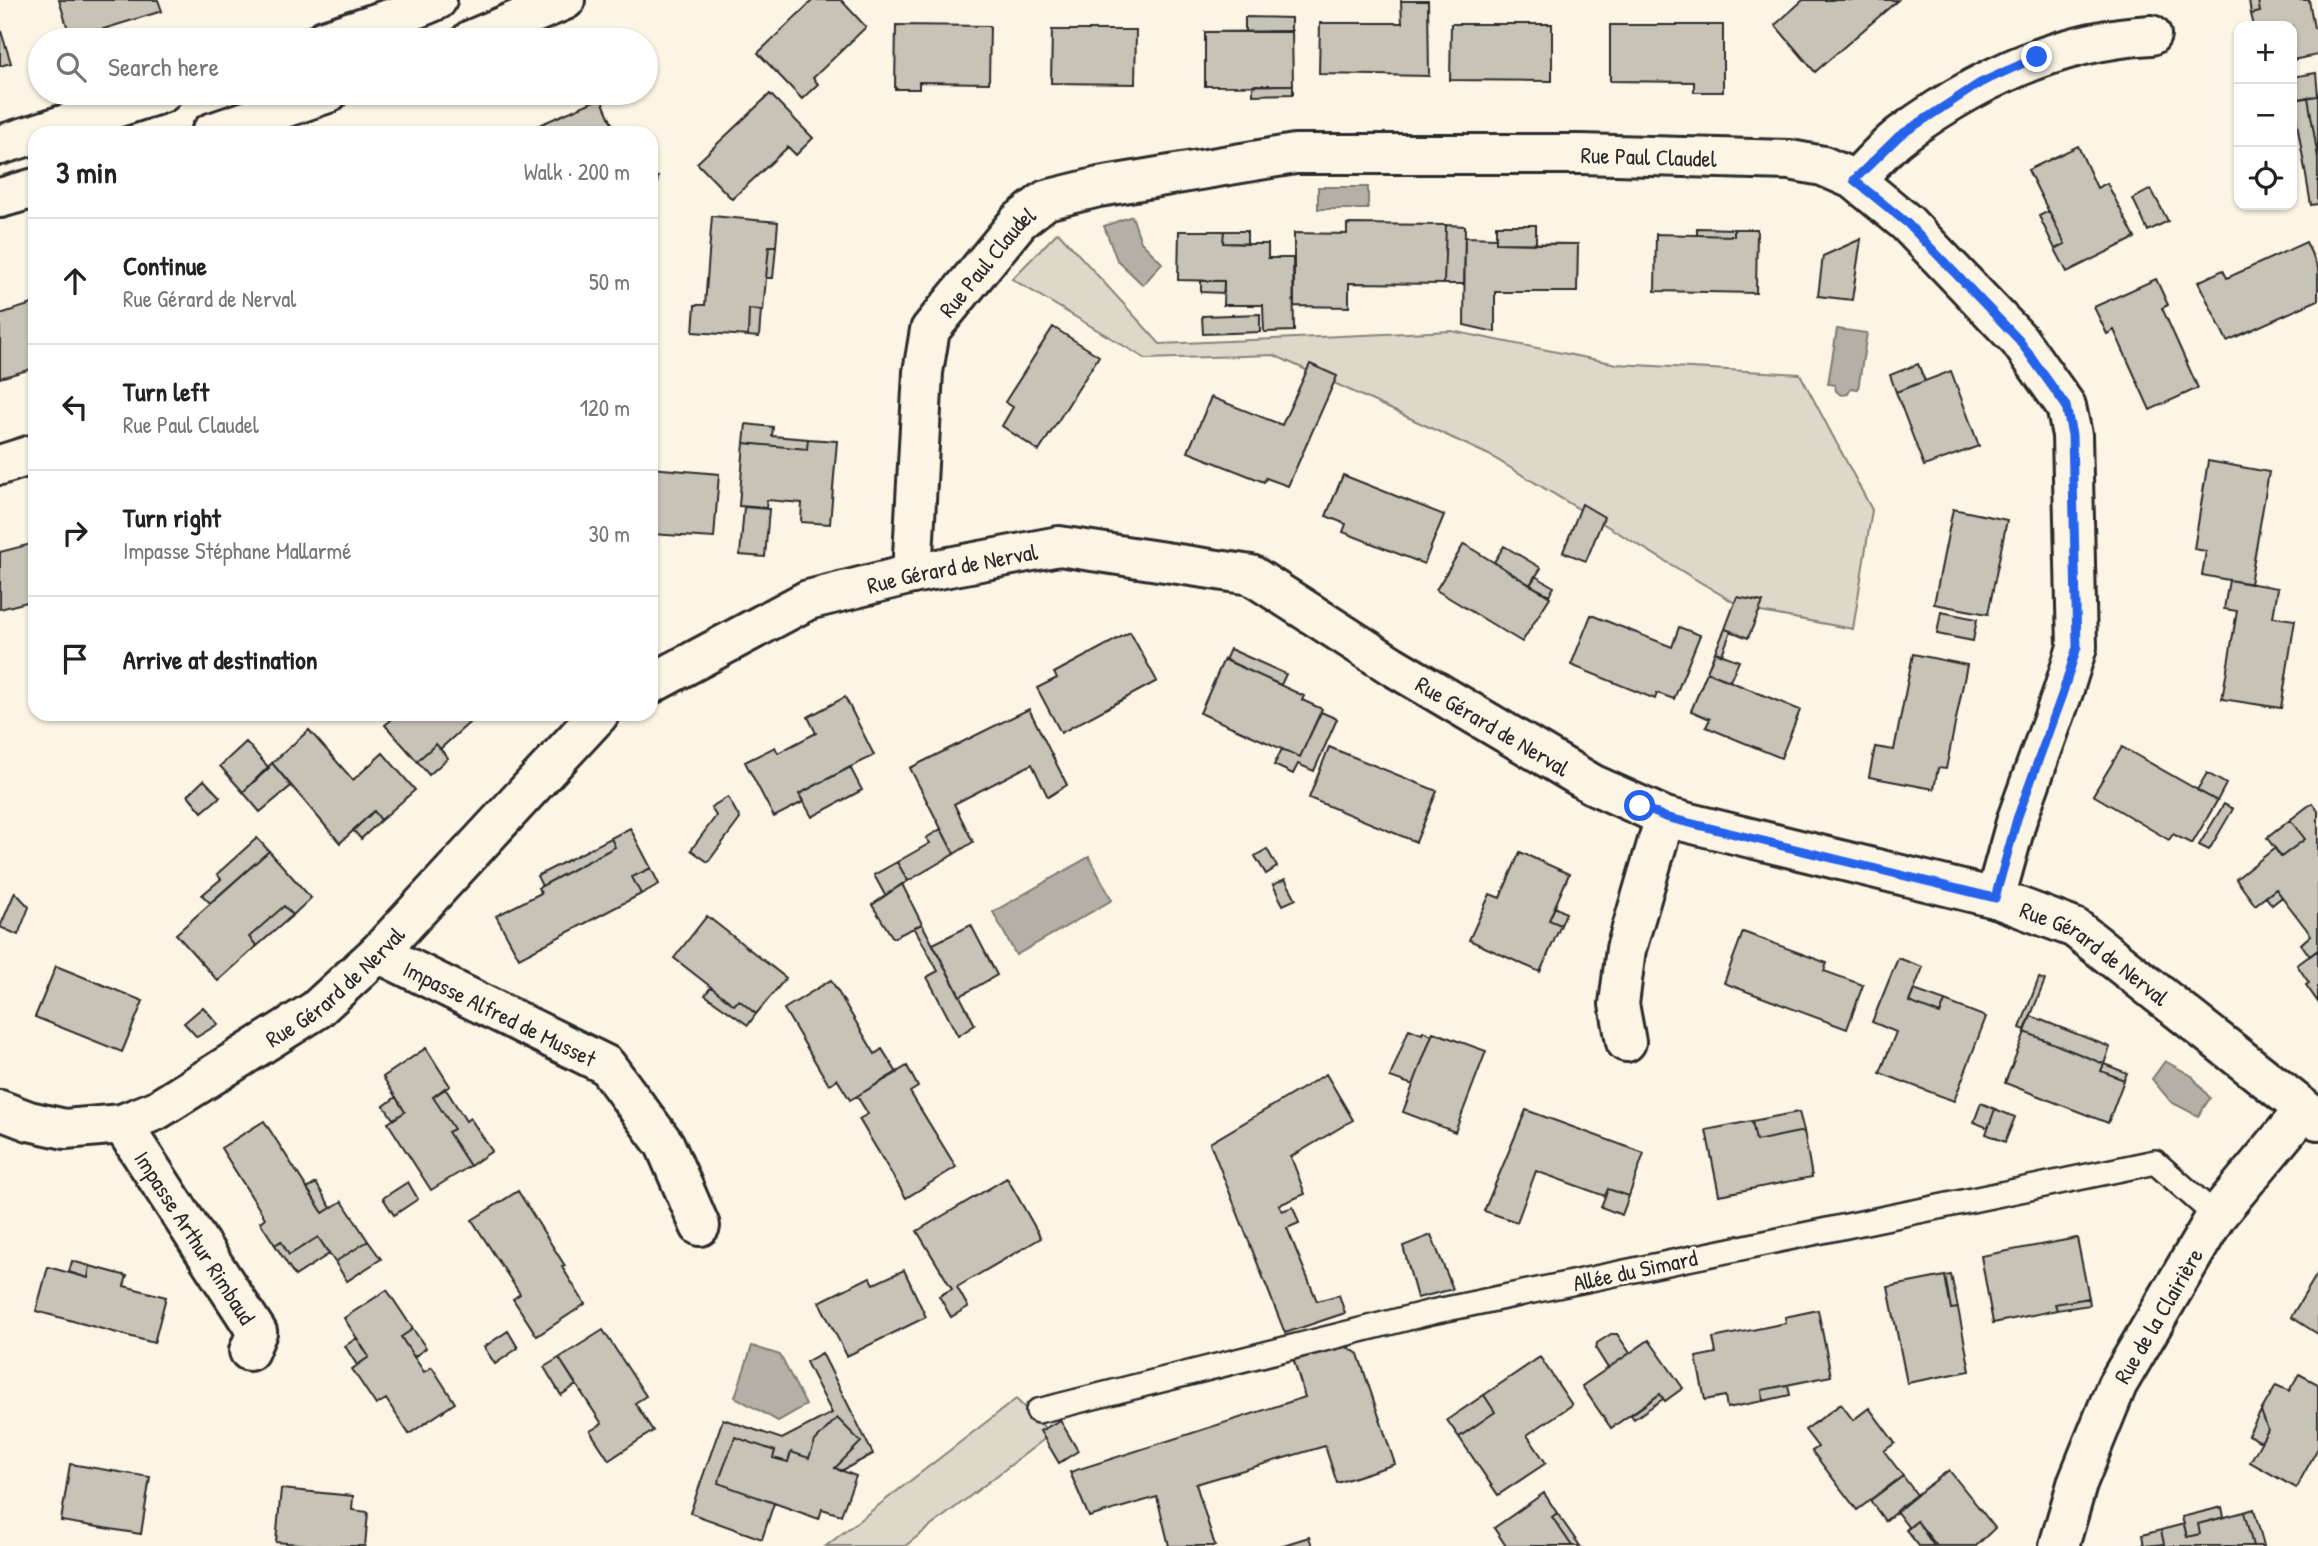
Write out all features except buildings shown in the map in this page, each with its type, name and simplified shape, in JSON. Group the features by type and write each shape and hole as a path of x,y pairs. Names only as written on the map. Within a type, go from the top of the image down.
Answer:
{"street":[{"path":"352,28 399,8 437,0"},
{"path":"499,28 565,0"},
{"path":"1854,180 1899,136 1980,83 2037,57 2119,36 2151,35"},
{"path":"58,126 124,105"},
{"path":"239,126 296,105"},
{"path":"0,145 28,136"},
{"name":"Rue Paul Claudel","path":"912,574 923,372 930,330 1019,221 1046,200 1100,187 1295,154 1581,154 1790,160 1823,166 1854,180 1907,223 2019,340 2066,406 2072,435 2077,647 2017,819 1995,898"},
{"path":"0,198 28,190"},
{"path":"0,465 28,456"},
{"name":"Rue Gérard de Nerval","path":"658,680 808,600 912,574 1059,546 1251,575 1391,665 1592,784 1665,817 1995,898 2075,928 2311,1115"},
{"name":"Rue Gérard de Nerval","path":"0,1110 29,1121 65,1129 122,1124 157,1110 316,1010 378,953 593,721"},
{"path":"1626,1042 1619,1004 1626,949 1665,817"},
{"name":"Impasse Alfred de Musset","path":"378,953 606,1065 665,1145 700,1226"},
{"name":"Rue de la Clairière","path":"2059,1546 2078,1481 2117,1385 2216,1216 2311,1115"},
{"name":"Impasse Arthur Rimbaud","path":"122,1124 257,1332 249,1351"}],"lane":[{"name":"Allée du Simard","path":"1038,1411 1432,1312 2155,1162 2216,1216"}],"shaded area":[{"path":"1318,187 1368,187 1368,209 1318,209"},
{"path":"1132,216 1141,242 1162,263 1143,285 1117,260 1104,226"},
{"path":"1058,232 1160,344 1452,331 1617,364 1800,374 1872,510 1853,629 1745,609 1489,455 1274,355 1146,359 1012,279"},
{"path":"1837,329 1867,333 1858,389 1851,388 1848,394 1841,395 1836,391 1835,385 1828,384"},
{"path":"1089,857 1112,900 1016,955 993,912"},
{"path":"2165,1061 2192,1076 2210,1098 2198,1116 2171,1102 2152,1079"},
{"path":"752,1346 780,1355 806,1405 778,1421 735,1397"},
{"path":"1016,1399 1051,1434 905,1546 826,1546"}],"route":[{"path":"1640,806 1665,817 1995,898 2017,819 2077,647 2072,435 2066,406 2019,340 1907,223 1854,180 1899,136 1980,83 2037,57"}]}
